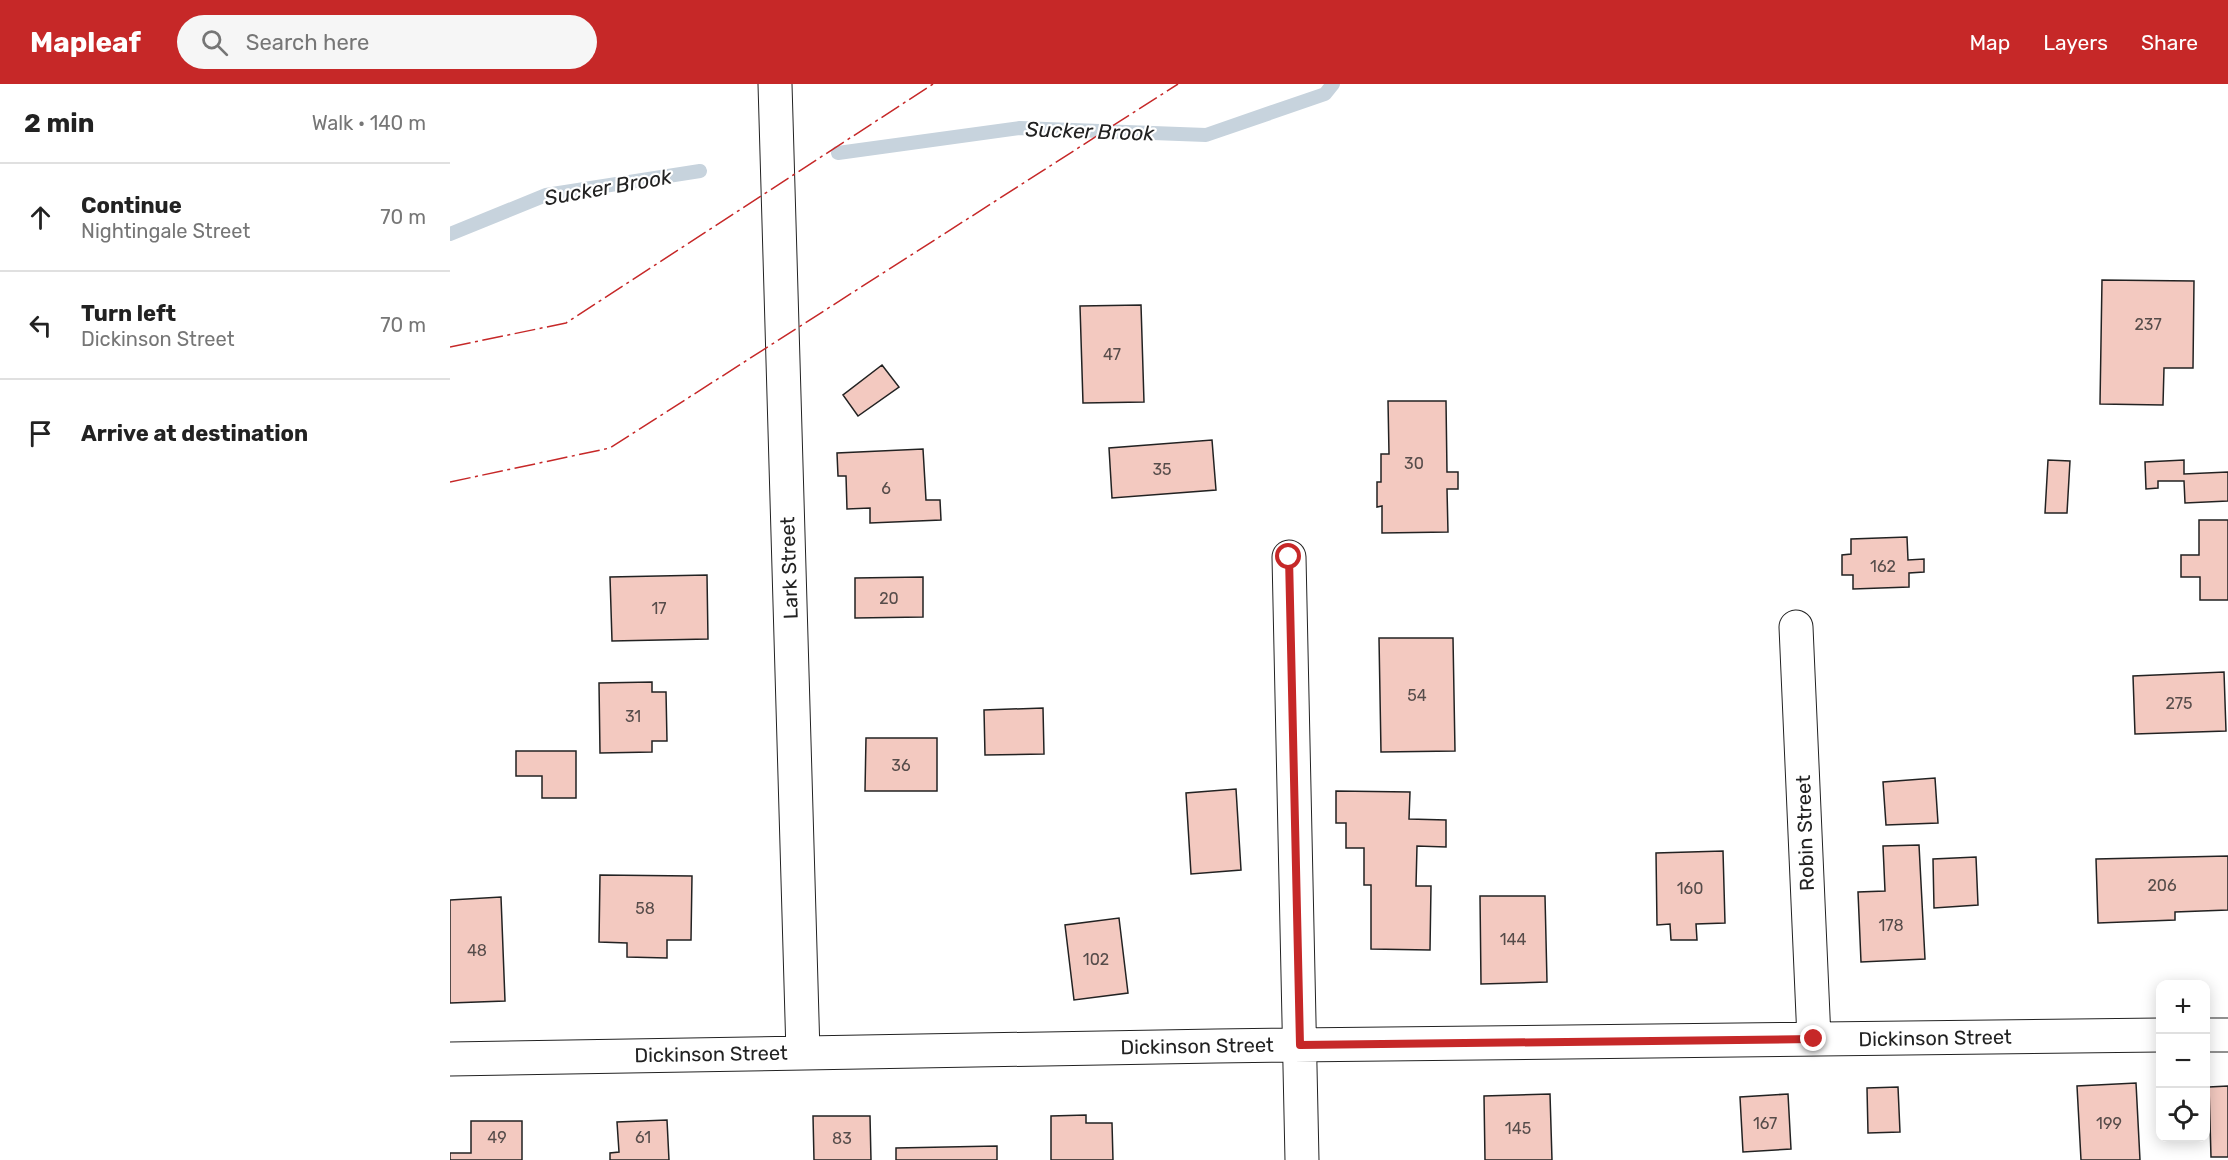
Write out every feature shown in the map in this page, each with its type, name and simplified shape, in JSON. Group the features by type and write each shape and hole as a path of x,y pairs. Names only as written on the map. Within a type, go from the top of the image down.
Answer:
{"street":[{"name":"Lark Street","path":"775,84 804,1053"},
{"path":"1289,557 1302,1160"},
{"name":"Robin Street","path":"1796,627 1814,1039"},
{"name":"Dickinson Street","path":"450,1059 1300,1045 2156,1035"},
{"path":"2210,1035 2228,1035"}],"building":[{"path":"2102,280 2194,281 2193,368 2164,368 2163,405 2100,404"},
{"path":"1141,305 1144,402 1083,403 1080,306"},
{"path":"882,365 899,387 858,416 843,395"},
{"path":"1388,401 1446,401 1447,472 1458,472 1458,489 1447,489 1448,532 1382,533 1382,506 1377,507 1377,482 1381,482 1381,454 1389,454"},
{"path":"1212,440 1216,490 1112,498 1109,448"},
{"path":"923,449 926,500 940,500 941,520 870,523 870,508 847,509 846,476 838,476 837,453"},
{"path":"2048,460 2070,461 2067,513 2045,513"},
{"path":"2184,460 2184,474 2228,472 2228,501 2185,503 2184,481 2158,481 2158,488 2146,489 2145,462"},
{"path":"2199,520 2228,520 2228,600 2200,600 2200,577 2181,577 2181,555 2199,555"},
{"path":"1907,537 1908,560 1924,559 1924,572 1909,573 1909,587 1853,589 1853,575 1842,575 1842,555 1851,554 1851,539"},
{"path":"707,575 708,639 612,641 610,577"},
{"path":"923,577 923,617 855,618 855,578"},
{"path":"1379,638 1453,638 1455,751 1381,752"},
{"path":"2224,672 2226,731 2135,734 2133,676"},
{"path":"652,682 652,692 666,692 667,741 652,741 652,752 600,753 599,683"},
{"path":"1043,708 1044,754 985,755 984,710"},
{"path":"866,738 937,738 937,791 865,791"},
{"path":"516,751 576,751 576,798 542,798 542,776 516,776"},
{"path":"1935,778 1938,823 1886,825 1883,782"},
{"path":"1236,789 1241,870 1191,874 1186,793"},
{"path":"1336,791 1410,792 1409,819 1446,820 1446,847 1417,846 1416,886 1431,886 1430,950 1371,949 1371,885 1364,885 1364,848 1346,848 1346,823 1336,823"},
{"path":"1919,845 1925,959 1861,962 1858,892 1885,891 1883,846"},
{"path":"1723,851 1725,923 1696,924 1697,940 1671,940 1670,924 1657,925 1656,853"},
{"path":"2228,856 2228,910 2175,912 2175,920 2098,923 2096,859"},
{"path":"1976,857 1978,905 1934,908 1933,859"},
{"path":"600,875 692,876 691,940 667,940 667,958 627,957 627,943 599,942"},
{"path":"1480,896 1545,896 1547,982 1481,984"},
{"path":"501,897 505,1001 450,1003 450,900"},
{"path":"1119,918 1128,993 1074,1000 1065,925"},
{"path":"2136,1083 2140,1160 2081,1160 2077,1086"},
{"path":"2228,1086 2228,1157 2211,1157 2210,1087"},
{"path":"1898,1087 1900,1132 1868,1133 1867,1088"},
{"path":"1550,1094 1552,1160 1485,1160 1484,1096"},
{"path":"1788,1094 1791,1149 1743,1152 1740,1097"},
{"path":"1086,1115 1086,1123 1112,1123 1113,1160 1051,1160 1051,1116"},
{"path":"813,1116 870,1116 871,1160 814,1160"},
{"path":"667,1120 669,1160 610,1160 610,1153 619,1152 617,1122"},
{"path":"471,1121 522,1121 522,1160 450,1160 450,1153 471,1153"},
{"path":"997,1146 997,1160 896,1160 896,1148"}],"waterway":[{"name":"Sucker Brook","path":"838,153 1020,128 1206,135 1325,94 1333,84"},
{"name":"Sucker Brook","path":"450,234 546,195 700,171"}],"power":[{"path":"450,347 566,323 933,84"},
{"path":"450,482 610,448 1178,84"}],"route":[{"path":"1289,557 1300,1045 1814,1039"}]}
